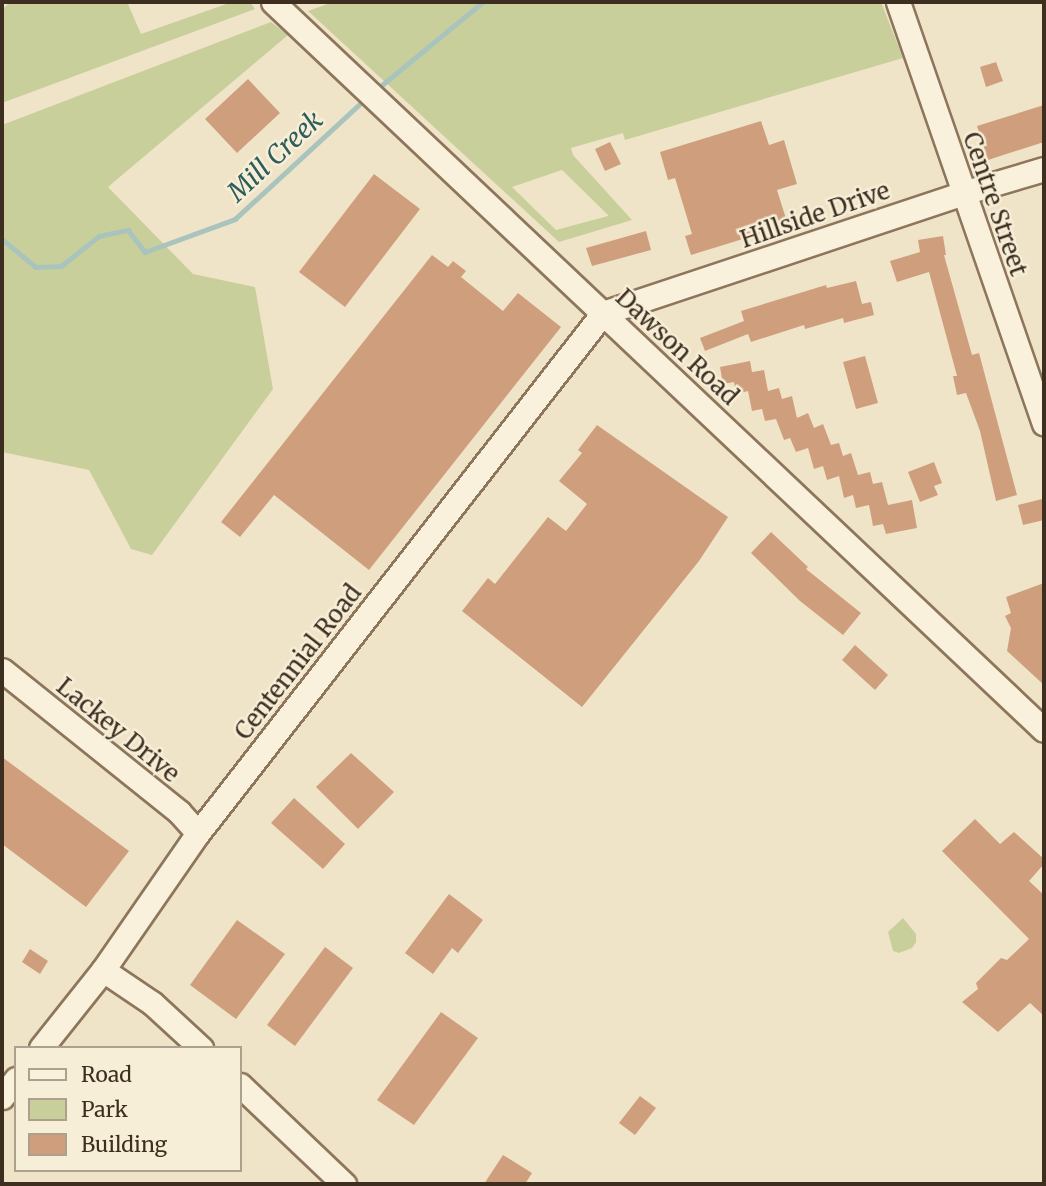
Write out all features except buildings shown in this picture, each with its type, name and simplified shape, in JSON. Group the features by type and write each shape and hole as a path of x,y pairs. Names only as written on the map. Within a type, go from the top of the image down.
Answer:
{"street":[{"name":"Dawson Road","path":"273,2 1044,730"},
{"name":"Centre Street","path":"898,2 963,193 1037,382 1044,423"},
{"name":"Hillside Drive","path":"603,313 963,193 1044,169"},
{"name":"Centennial Road","path":"42,1046 103,970 198,833 603,313"},
{"name":"Lackey Drive","path":"2,670 179,812 198,833"},
{"path":"103,970 152,1003 199,1046"},
{"path":"2,1097 14,1082"},
{"path":"242,1086 344,1184"}],"green space":[{"path":"10,2 127,2 141,34 232,2 250,2 255,9 2,103 2,10"},
{"path":"333,2 881,2 903,58 625,140 623,133 571,148 573,155 632,220 559,242 308,11","holes":["562,170 608,215 556,230 512,187"]},
{"path":"271,22 288,35 108,187 193,274 255,287 273,389 152,555 131,549 89,470 2,452 2,125"},
{"path":"903,918 916,934 916,942 912,948 899,953 893,951 888,932"}],"waterway":[{"name":"Mill Creek","path":"377,89 483,2"},
{"name":"Mill Creek","path":"2,239 36,267 61,266 99,236 128,230 145,252 235,219 365,99"}]}
